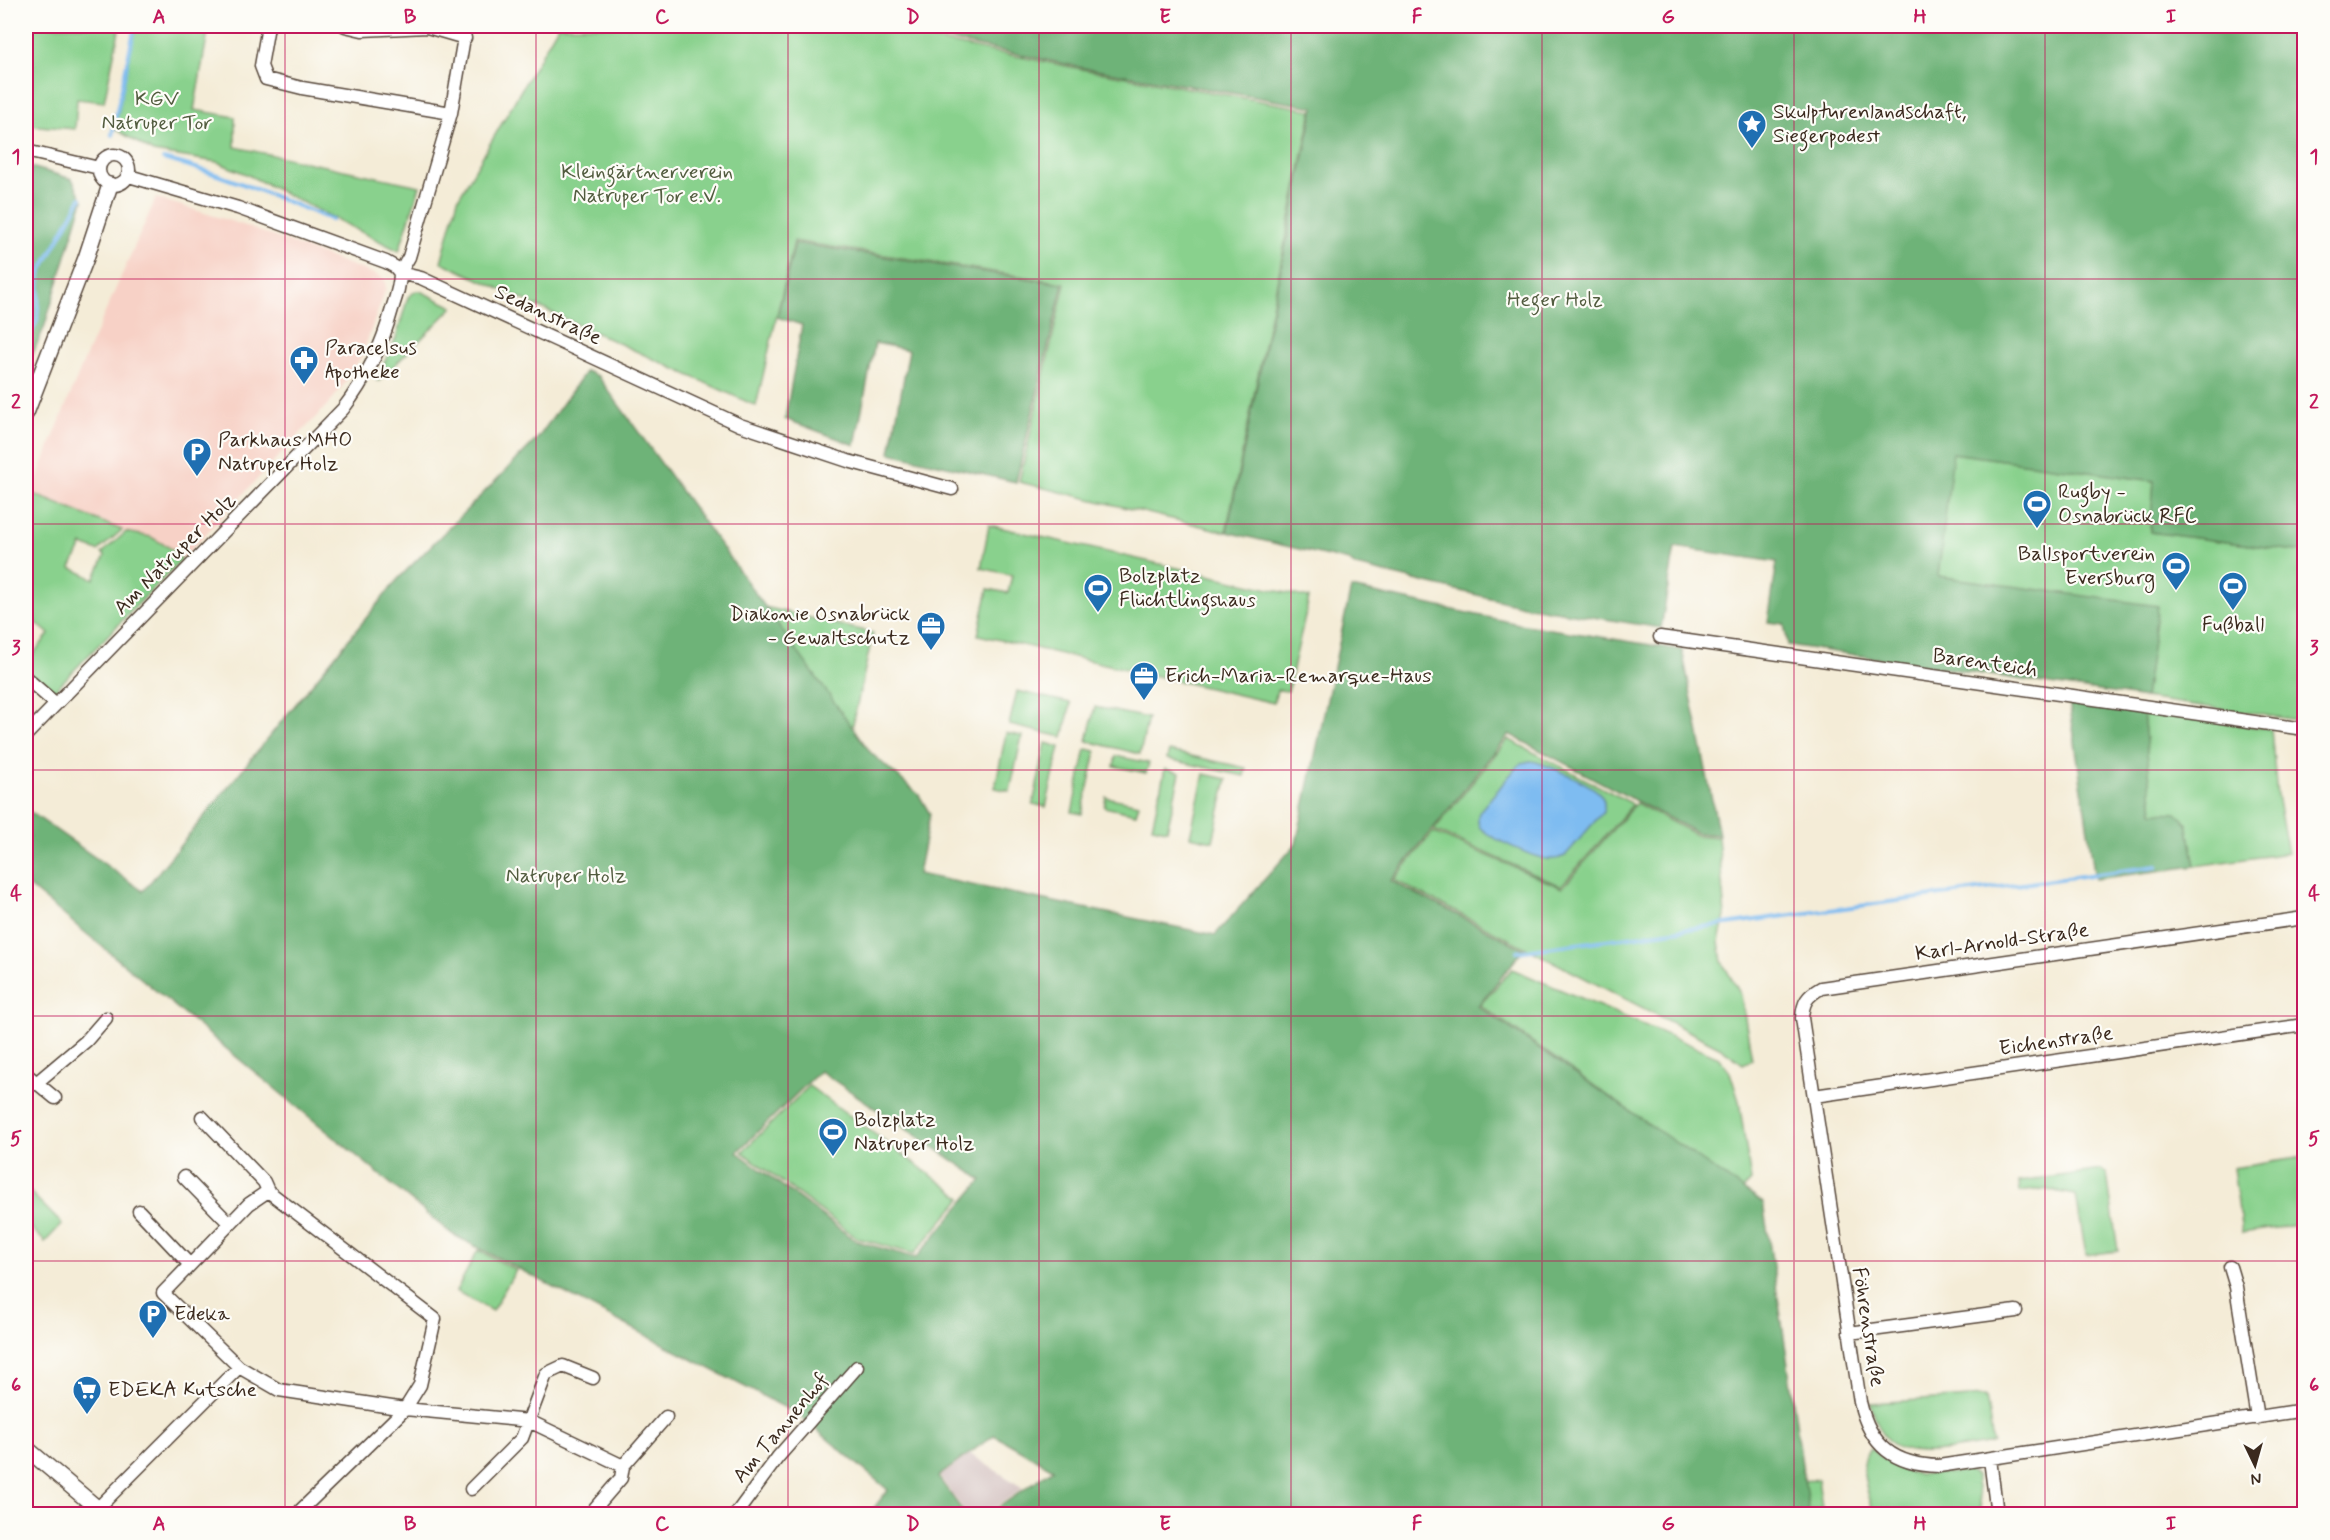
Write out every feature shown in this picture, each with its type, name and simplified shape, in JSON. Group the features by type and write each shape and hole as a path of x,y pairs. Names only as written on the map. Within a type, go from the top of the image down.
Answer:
{"street":[{"path":"268,26 261,66 266,79 302,88 452,113"},
{"path":"345,26 362,30 427,27 466,32"},
{"name":"Am Natruper Holz","path":"26,735 343,409 359,387 374,361 396,298 400,273 409,257 452,113 466,32"},
{"path":"26,151 99,168"},
{"path":"118,155 128,163 129,176 122,184 110,185 103,181 99,168 105,158 118,155"},
{"name":"Sedanstraße","path":"129,176 238,208 386,262 400,273 421,278 740,425 848,461 952,489"},
{"path":"26,413 86,258 110,185"},
{"name":"Barenteich","path":"1660,637 2304,729"},
{"path":"26,678 56,704"},
{"name":"Karl-Arnold-Straße","path":"1814,1096 1802,1018 1803,1005 1809,995 1821,988 2304,918"},
{"path":"35,1084 86,1041 106,1018"},
{"name":"Eichenstraße","path":"1814,1096 2304,1025"},
{"path":"26,1074 35,1084 55,1098"},
{"name":"Föhrenstraße","path":"1814,1096 1863,1416 1878,1443 1902,1460 1920,1465 1939,1466 2304,1410"},
{"path":"202,1118 264,1182 268,1191 435,1319 420,1385 405,1409 301,1510"},
{"path":"184,1177 230,1224"},
{"path":"268,1191 249,1204 163,1293 239,1366 279,1390 405,1409 529,1421 623,1466"},
{"path":"139,1211 190,1265"},
{"path":"2230,1267 2236,1287 2258,1418"},
{"path":"1849,1333 2016,1311"},
{"path":"26,1448 100,1512 239,1366"},
{"path":"471,1490 522,1438 546,1374 563,1366 593,1378"},
{"name":"Am Tannenhof","path":"736,1515 778,1457 857,1367"},
{"path":"590,1515 621,1478 623,1466 666,1418"},
{"path":"1990,1459 1997,1515"}],"shaded area":[{"path":"156,198 240,224 377,275 385,280 386,288 362,355 345,383 331,401 182,559 172,549 151,537 133,535 31,493 85,358"},
{"path":"970,1454 1023,1488 986,1514 967,1514 940,1477"}],"green space":[{"name":"KGV Natruper Tor","path":"26,26 120,26 104,102 77,99 75,129 26,125"},
{"name":"KGV Natruper Tor","path":"138,26 209,26 194,110 235,117 235,147 420,186 399,251 246,174 217,162 153,152 115,129 134,35"},
{"name":"Kleingärtnerverein Natruper Tor e.V.","path":"558,26 873,26 1081,69 1312,110 1226,532 1019,482 1065,283 794,241 756,406 441,262 458,199"},
{"name":"Heger Holz","path":"882,26 2304,26 2304,552 2150,532 2154,481 1953,453 1938,576 2158,606 2145,698 1788,645 1784,624 1768,622 1777,562 1675,547 1661,628 1523,606 1227,532 1314,107 1084,68"},
{"path":"31,167 72,179 83,200 44,328 26,369 26,233"},
{"path":"795,243 1063,284 1016,482 890,453 909,350 875,343 855,445 785,419 802,325 777,317"},
{"path":"416,291 453,307 379,381 376,380 396,338 408,297"},
{"name":"Natruper Holz","path":"586,371 598,376 871,753 919,795 930,814 918,874 1215,935 1296,844 1351,588 1519,624 1682,650 1719,835 1697,833 1509,734 1391,881 1524,949 1478,1006 1763,1203 1809,1514 989,1514 1053,1469 994,1435 938,1477 965,1514 869,1514 888,1490 799,1415 452,1234 26,884 26,809 143,891 398,579 538,438","holes":["820,1071 982,1180 916,1258 856,1241 737,1152"]},
{"name":"Ballsportverein Eversburg","path":"1952,453 2154,481 2150,532 2304,552 2304,721 2145,698 2157,607 1938,576"},
{"path":"31,493 122,530 98,551 82,545 71,568 94,579 105,556 102,553 126,532 151,537 172,549 182,559 51,694 26,673 26,663 49,634 26,614 26,495"},
{"path":"989,525 1309,598 1288,691 1277,690 1274,703 978,635 988,589 1008,593 1012,575 981,568"},
{"path":"765,607 873,633 852,728"},
{"path":"1017,691 1071,703 1063,737 1009,725"},
{"path":"2069,701 2143,712 2153,812 2176,813 2187,823 2195,866 2095,879"},
{"path":"1095,707 1148,718 1140,754 1087,741"},
{"path":"2143,712 2271,729 2277,796 2288,853 2195,866 2187,823 2176,814 2153,813"},
{"path":"1006,733 1022,736 1010,791 995,788"},
{"path":"1508,739 1633,804 1561,886 1434,830"},
{"path":"1046,743 1060,747 1046,807 1033,804"},
{"path":"1086,749 1096,751 1082,814 1072,812"},
{"path":"1169,751 1246,768 1244,776 1167,759"},
{"path":"1116,756 1149,763 1146,773 1114,766"},
{"path":"1165,769 1180,773 1167,830 1152,827"},
{"path":"1204,774 1227,779 1213,841 1190,836"},
{"path":"1106,797 1139,804 1136,814 1104,807"},
{"path":"1636,803 1696,835 1718,837 1725,916 1719,941 1722,962 1741,995 1752,1059 1743,1064 1721,1048 1394,880 1433,832 1562,888"},
{"path":"1512,969 1717,1056 1730,1072 1739,1101 1751,1181 1742,1190 1480,1005"},
{"path":"809,1086 962,1198 914,1254 857,1238 742,1152"},
{"path":"2304,1157 2304,1224 2242,1233 2233,1168"},
{"path":"2101,1170 2107,1174 2118,1251 2086,1255 2076,1195 2043,1189 2020,1192 2019,1182"},
{"path":"26,1188 62,1224 45,1242 26,1223"},
{"path":"478,1250 516,1270 492,1311 456,1291"},
{"path":"1986,1396 1993,1443 1955,1450 1926,1452 1913,1452 1892,1444 1881,1430 1871,1403"},
{"path":"1870,1448 1893,1466 1904,1471 1938,1474 1967,1471 1976,1476 1982,1514 1874,1514 1864,1472 1866,1455"},
{"path":"1818,1479 1822,1508 1808,1510 1804,1481"}],"water":[{"path":"1530,761 1578,779 1600,794 1604,801 1603,812 1565,856 1559,859 1541,858 1522,851 1490,835 1478,824 1479,812 1516,768"}],"waterway":[{"path":"112,135 135,26"},
{"path":"163,159 227,178 332,220"},
{"path":"26,344 37,321 40,273 81,198"},
{"path":"1517,952 2157,866"}],"place":[{"name":"Skulpturenlandschaft, Siegerpodest","path":"1752,150"},
{"name":"Paracelsus Apotheke","path":"304,386"},
{"name":"Parkhaus MHO Natruper Holz","path":"197,478"},
{"name":"Rugby - Osnabrück RFC","path":"2037,530"},
{"name":"Ballsportverein Eversburg","path":"2176,592"},
{"name":"Fußball","path":"2233,612"},
{"name":"Bolzplatz Flüchtlingshaus","path":"1098,614"},
{"name":"Diakonie Osnabrück - Gewaltschutz","path":"931,652"},
{"name":"Erich-Maria-Remarque-Haus","path":"1144,702"},
{"name":"Bolzplatz Natruper Holz","path":"833,1158"},
{"name":"Edeka","path":"153,1340"},
{"name":"EDEKA Kutsche","path":"87,1416"}]}
